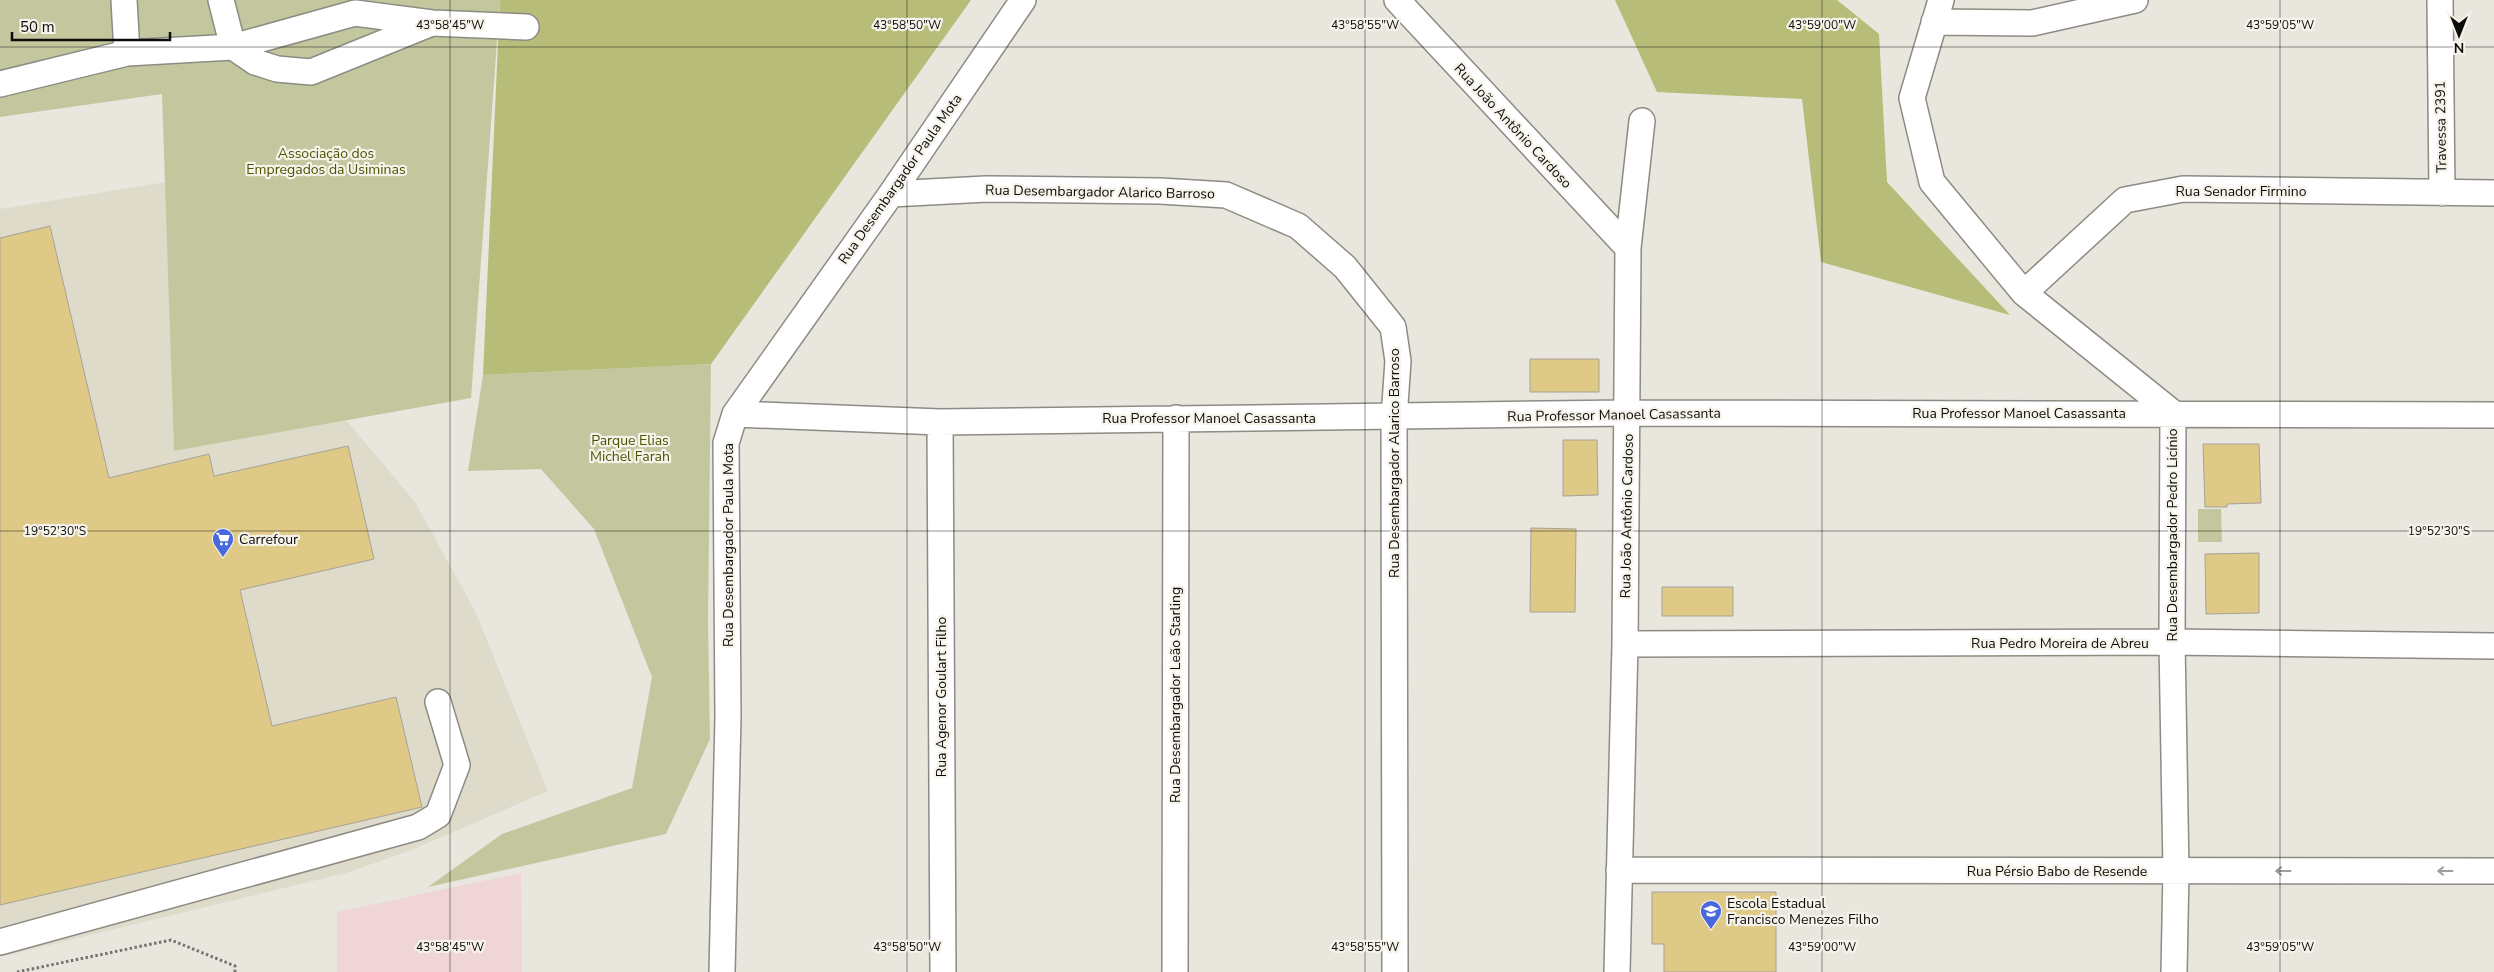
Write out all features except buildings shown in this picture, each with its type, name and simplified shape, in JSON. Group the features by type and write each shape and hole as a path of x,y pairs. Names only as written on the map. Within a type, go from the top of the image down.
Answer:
{"street":[{"path":"124,0 127,53"},
{"path":"222,0 233,47 255,62 277,69 311,72 432,23"},
{"name":"Rua Desembargador Paula Mota","path":"722,972 728,717 726,443 735,414 891,194 1023,0"},
{"path":"1938,11 2032,24 2135,0"},
{"name":"Travessa 2391","path":"2440,0 2442,193"},
{"name":"Rua João Antônio Cardoso","path":"1400,1 1628,248 1625,644 1617,972"},
{"path":"0,84 127,53 233,47 349,6 432,23 526,27"},
{"name":"Rua Desembargador Pedro Licínio","path":"1938,11 1912,98 1932,182 2024,293 2173,413 2172,642 2176,871 2174,972"},
{"path":"1628,248 1642,121"},
{"name":"Rua Desembargador Alarico Barroso","path":"891,194 986,188 1160,191 1226,195 1298,226 1345,267 1393,327 1398,361 1394,418 1395,972"},
{"name":"Rua Senador Firmino","path":"2024,293 2126,200 2183,189 2494,193"},
{"name":"Rua Professor Manoel Casassanta","path":"735,414 940,422 1628,414 2173,413 2494,415"},
{"name":"Rua Desembargador Leão Starling","path":"1175,972 1176,418"},
{"name":"Rua Agenor Goulart Filho","path":"940,422 943,972"},
{"name":"Rua Pedro Moreira de Abreu","path":"1625,644 2172,642 2494,646"},
{"path":"0,942 418,827 438,815 457,765 438,702"},
{"name":"Rua Pérsio Babo de Resende","path":"1619,870 2494,871"}],"path":[{"path":"17,972 171,940 235,966 235,972"}],"shaded area":[{"name":"Carrefour","path":"166,182 174,451 346,420 415,502 476,613 548,791 409,851 346,873 0,957 0,209"},
{"path":"521,873 522,972 337,972 337,912"}],"green space":[{"name":"Associação dos Empregados da Usiminas","path":"0,0 500,0 471,398 174,451 162,94 0,117"},
{"path":"500,0 971,0 711,364 483,375"},
{"path":"1615,0 1837,0 1879,34 1887,182 2010,315 1821,262 1802,99 1657,92"},
{"name":"Parque Elias Michel Farah","path":"711,364 708,620 710,739 666,834 428,887 502,834 632,788 652,677 594,529 541,469 468,471 483,375"},
{"path":"2198,509 2221,509 2222,542 2198,542"}],"place":[{"name":"Carrefour","path":"223,558"},
{"name":"Escola Estadual Francisco Menezes Filho","path":"1711,930"}]}
